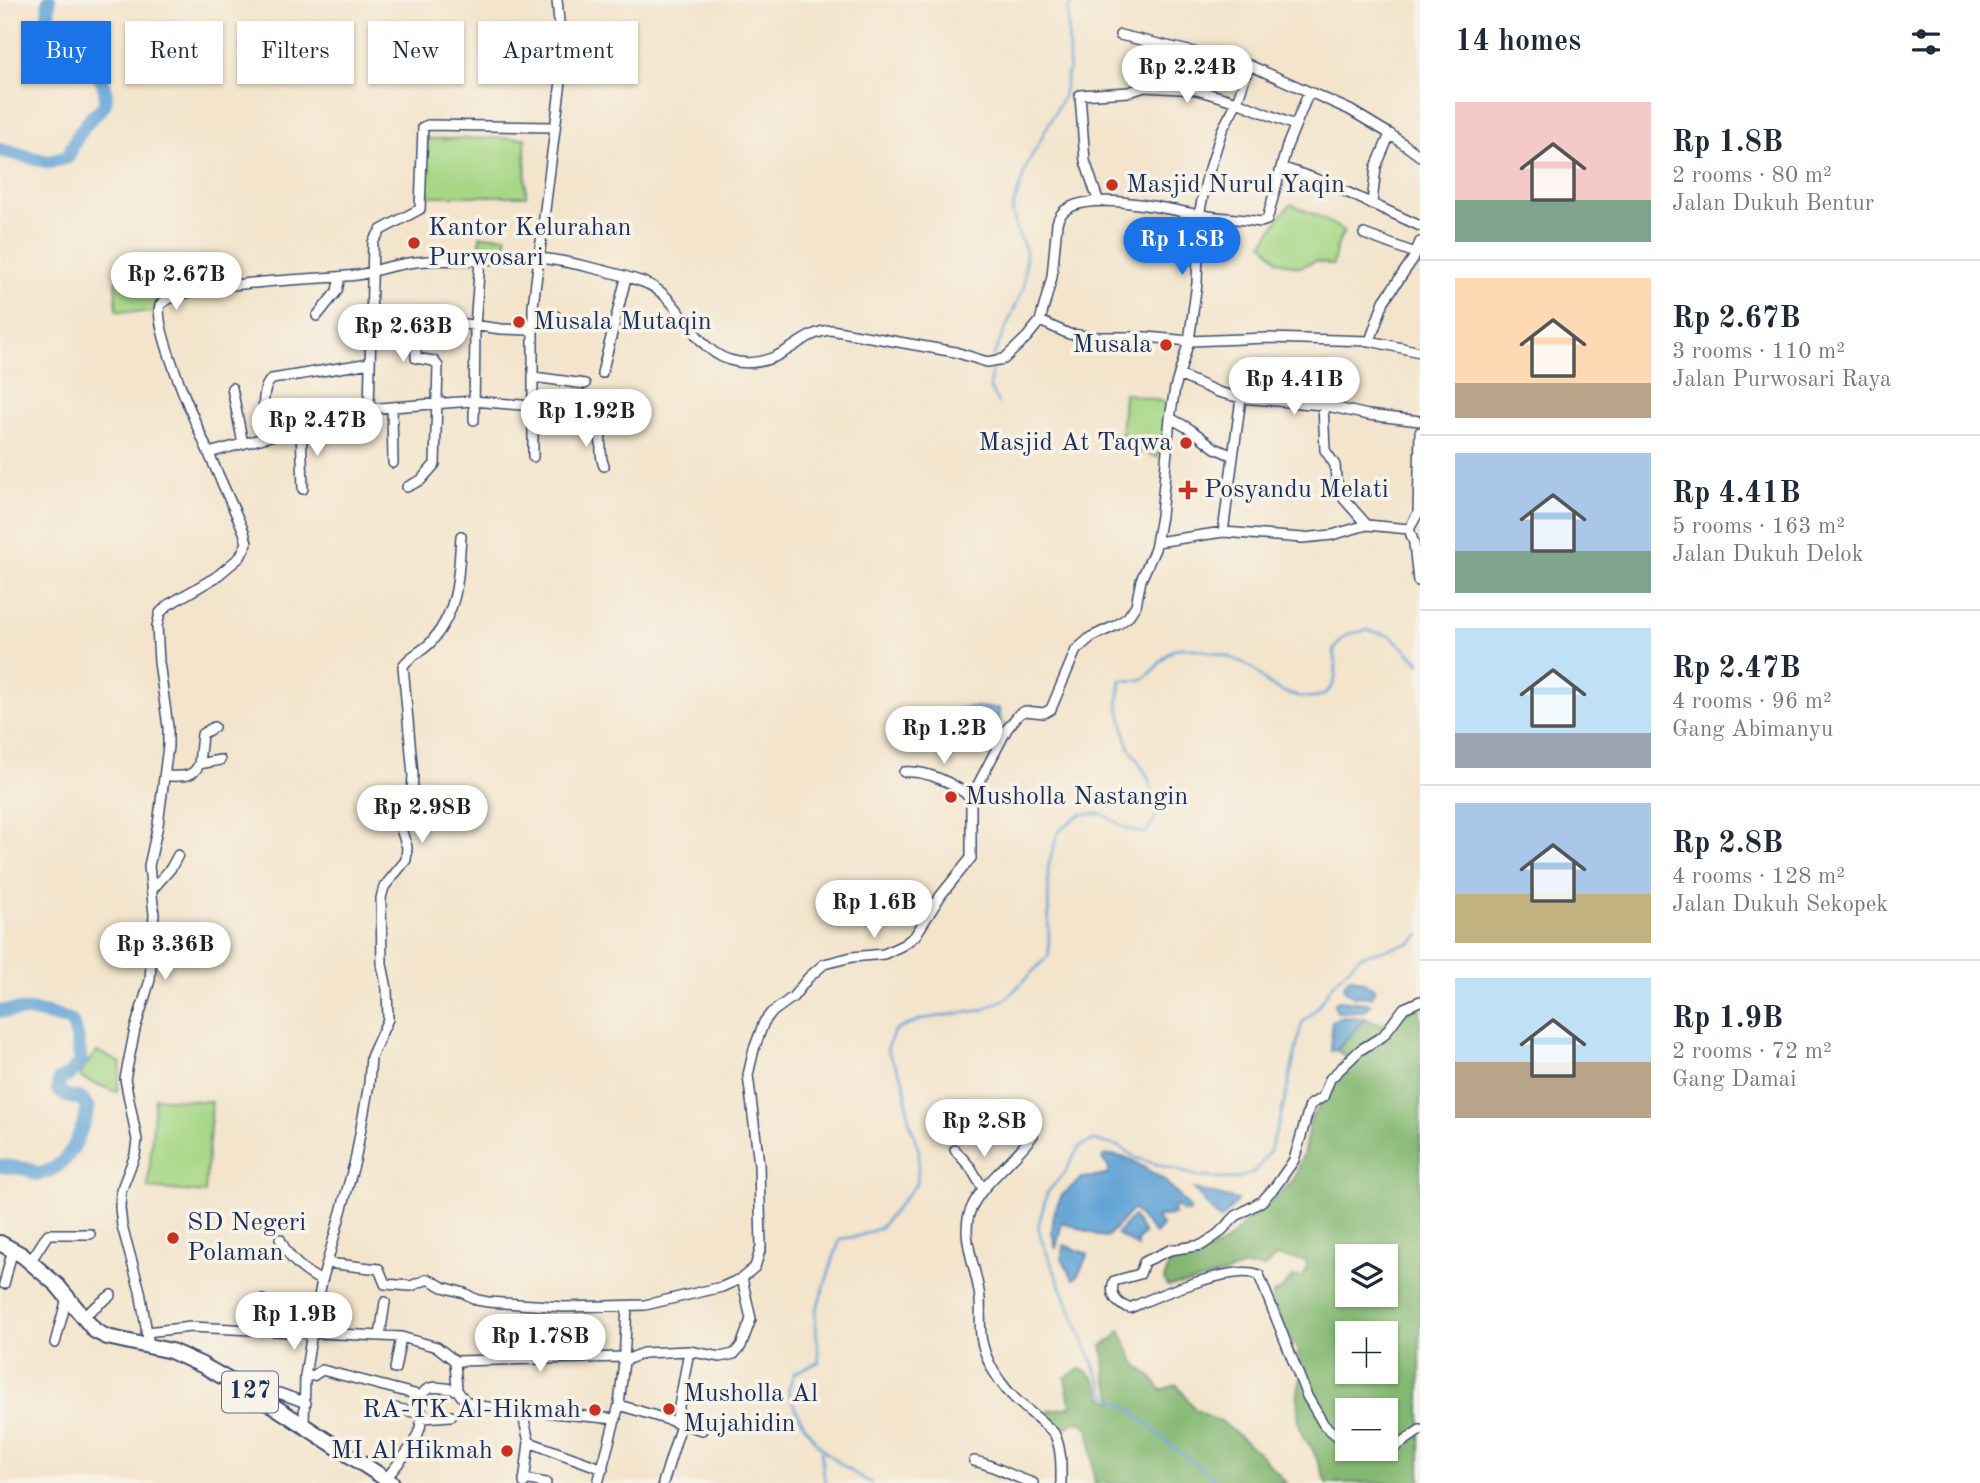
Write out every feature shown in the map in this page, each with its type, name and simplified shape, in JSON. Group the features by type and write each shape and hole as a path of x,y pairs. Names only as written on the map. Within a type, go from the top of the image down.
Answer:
{"main road":[{"path":"7,1246 30,1262 67,1298 88,1324"},
{"name":"127","path":"88,1324 107,1337 148,1339 184,1356 261,1398 389,1481"}],"street":[{"path":"533,457 532,326 563,65 557,0"},
{"path":"1120,36 1249,65 1350,110 1420,156"},
{"path":"327,1263 379,1269 385,1284 411,1286 428,1279 439,1286 460,1291 482,1301 556,1307 645,1305 702,1293 742,1278 755,1267 761,1247 759,1164 748,1075 764,1022 771,1013 793,997 824,964 852,957 884,954 915,936 941,895 971,858 971,798 1016,716 1025,711 1044,713 1051,709 1076,650 1091,637 1128,617 1136,605 1141,580 1157,542 1170,418 1189,341 1197,283 1199,215 1206,181 1222,130 1237,102 1249,65"},
{"path":"1098,200 1085,161 1080,95 1129,92 1145,87 1196,90 1237,102 1294,125"},
{"path":"742,1278 751,1311 749,1326 740,1349 734,1354 720,1357 689,1352 643,1353 624,1359 455,1361 437,1347 401,1337 191,1327 148,1339 140,1291 122,1226 120,1208 121,1191 135,1155 137,1140 125,1079 135,1030 150,980 154,914 149,866 164,776 168,727 156,635 160,613 168,605 223,572 245,549 244,532 184,392 162,331 158,313 160,305 170,298 186,293 263,282 340,277 411,262 540,258 653,287 673,305 703,344 720,357 736,361 757,362 778,356 817,333 831,330 955,352 987,362 999,361 1017,348 1040,321 1052,277 1058,218 1069,209 1098,200 1164,207 1199,215 1261,222 1267,220 1294,125 1309,92"},
{"path":"369,409 373,242 378,233 420,209 423,127 554,128"},
{"path":"1372,203 1376,167 1390,134"},
{"path":"1281,167 1327,183 1420,226"},
{"path":"1364,234 1416,258"},
{"path":"1370,341 1384,301 1416,258 1420,242"},
{"path":"474,420 475,326 480,260"},
{"path":"317,316 337,291 340,277"},
{"path":"601,373 626,278"},
{"path":"371,311 475,326 532,326 544,317 556,316"},
{"path":"407,486 421,480 435,464 437,364 434,360 417,359 416,347 408,345 410,317"},
{"path":"1040,321 1069,334 1096,337 1159,337 1189,341 1268,338 1370,341 1420,352"},
{"path":"267,437 264,393 267,382 370,363"},
{"path":"1179,375 1218,392 1241,398 1323,405 1368,415 1420,421"},
{"path":"534,377 585,384"},
{"path":"232,388 243,444"},
{"path":"1223,532 1241,398"},
{"path":"209,453 369,409 473,401 533,406 596,419 600,426 601,460 604,466"},
{"path":"1323,405 1325,450 1335,465 1336,479 1344,499 1367,525"},
{"path":"392,407 393,463"},
{"path":"1170,418 1215,448 1233,456"},
{"path":"301,428 303,489"},
{"path":"1409,529 1419,514 1420,432"},
{"path":"1157,542 1223,532 1303,538 1367,525 1409,529"},
{"path":"1409,529 1414,543 1418,581"},
{"path":"304,1426 305,1376 322,1282 355,1161 369,1084 371,1056 388,1019 387,989 382,964 381,898 384,887 402,867 407,855 402,820 412,792 413,775 404,666 412,656 431,642 453,604 460,572 461,536"},
{"path":"164,776 189,776 197,770 202,734 214,727"},
{"path":"199,764 220,760"},
{"path":"904,772 912,771 931,777 957,788 971,798"},
{"path":"151,891 171,868 178,855"},
{"path":"1335,1434 1324,1425 1307,1396 1259,1275 1240,1273 1191,1283 1130,1308 1120,1306 1112,1287 1114,1281 1140,1274 1144,1262 1170,1250 1202,1245 1236,1216 1262,1200 1294,1160 1310,1105 1323,1097 1330,1079 1360,1049 1383,1036 1404,1008 1420,1001"},
{"path":"1033,1135 1021,1152 983,1189 969,1211 970,1245 980,1297 982,1343 990,1365 1018,1404 1054,1433 1061,1461 1061,1483"},
{"path":"955,1150 971,1168 983,1189"},
{"path":"30,1262 48,1234 90,1234"},
{"path":"280,1238 285,1249 301,1268 322,1282"},
{"path":"4,1284 7,1246"},
{"path":"88,1324 111,1295"},
{"path":"55,1343 67,1298"},
{"path":"263,1300 267,1330"},
{"path":"380,1336 385,1303"},
{"path":"598,1483 619,1405 627,1306"},
{"path":"510,1327 512,1360"},
{"path":"395,1368 401,1337"},
{"path":"663,1483 679,1424 689,1352"},
{"path":"455,1361 457,1390 462,1398 474,1405 615,1419"},
{"path":"305,1376 313,1376 322,1370 422,1396"},
{"path":"389,1481 418,1434 422,1396 431,1387 457,1390"},
{"path":"261,1398 272,1393 286,1394 306,1403"},
{"path":"619,1405 702,1430"},
{"path":"395,1408 422,1416 451,1416"},
{"path":"522,1410 529,1442 524,1481 546,1483"},
{"path":"1398,1445 1420,1430"},
{"path":"529,1442 603,1469"},
{"path":"974,1461 995,1466 1033,1483"}],"green space":[{"path":"525,138 526,196 426,196 426,139"},
{"path":"1291,204 1344,231 1333,265 1316,261 1300,267 1278,261 1263,243"},
{"path":"480,236 506,236 506,249 480,249"},
{"path":"143,267 159,295 156,313 117,311 115,282 126,272"},
{"path":"1124,393 1169,403 1158,457 1125,447 1121,438"},
{"path":"1420,1005 1420,1483 1327,1483 1312,1448 1303,1437 1299,1423 1297,1398 1301,1376 1298,1350 1289,1337 1272,1299 1274,1293 1281,1290 1292,1277 1303,1277 1307,1268 1306,1261 1277,1256 1264,1268 1244,1266 1185,1284 1167,1286 1164,1280 1169,1264 1176,1259 1205,1252 1225,1243 1294,1179 1303,1155 1311,1118 1352,1062 1337,1050 1365,1018 1381,1024 1393,1021"},
{"path":"98,1052 121,1063 117,1092 81,1078 80,1075 93,1055"},
{"path":"155,1098 212,1102 205,1193 148,1188"},
{"path":"1120,1330 1135,1363 1161,1390 1177,1385 1195,1409 1221,1421 1259,1453 1286,1483 1094,1483 1090,1430 1083,1423 1073,1422 1069,1427 1055,1424 1048,1410 1071,1407 1065,1378 1079,1369 1092,1376 1104,1398 1114,1402 1107,1381 1102,1346"}],"water":[{"path":"967,707 999,708 998,728 987,729 980,736 969,736 966,730 958,732 958,735 950,735 943,720"},
{"path":"1350,977 1375,989 1371,997 1354,996 1345,991 1344,985"},
{"path":"1340,1000 1371,1004 1364,1011 1337,1012 1334,1004"},
{"path":"1344,1017 1365,1018 1337,1050 1331,1051 1332,1020"},
{"path":"1112,1155 1130,1159 1164,1180 1190,1208 1189,1212 1182,1211 1177,1206 1172,1210 1175,1214 1157,1218 1162,1226 1155,1234 1133,1209 1106,1238 1062,1222 1056,1249 1052,1232 1054,1212 1062,1195 1082,1178 1107,1175 1109,1168 1102,1159"},
{"path":"1194,1189 1238,1200 1222,1219 1218,1218"},
{"path":"1133,1216 1144,1234 1137,1241 1138,1247 1117,1234"},
{"path":"1064,1245 1088,1254 1077,1277 1073,1279 1062,1258"}],"waterway":[{"path":"0,150 49,162 68,157 81,131 102,109 106,100 104,86 94,67 79,65 47,33 49,0"},
{"path":"993,357 1024,287 1026,250 1016,229 1012,210 1027,165 1063,97 1069,66 1068,7 1076,0"},
{"path":"992,363 990,388 998,403"},
{"path":"871,1483 842,1465 820,1446 803,1423 788,1391 794,1373 819,1362 815,1314 840,1239 859,1236 880,1228 917,1183 919,1151 909,1120 904,1081 887,1050 894,1031 922,1019 983,1010 1007,998 1049,955 1048,868 1058,832 1080,814 1102,814 1126,828 1145,834 1156,817 1149,779 1128,745 1118,704 1121,680 1144,678 1168,653 1188,648 1237,660 1252,668 1279,690 1296,696 1314,697 1329,690 1334,682 1334,650 1341,640 1349,634 1367,630 1391,636 1420,663"},
{"path":"1217,1483 1132,1410 1106,1394 1038,1227 1047,1193 1065,1172 1079,1147 1094,1140 1120,1147 1136,1158 1200,1177 1236,1179 1256,1171 1270,1150 1281,1116 1302,1023 1317,1008 1332,985 1360,956 1410,943 1420,935"},
{"path":"0,1011 37,1012 72,1022 81,1062 70,1074 59,1080 58,1090 66,1096 82,1099 88,1108 77,1140 57,1167 36,1174 28,1169 0,1166"},
{"path":"821,1452 825,1483"}],"place":[{"name":"Masjid Nurul Yaqin","path":"1112,185"},
{"name":"Kantor Kelurahan Purwosari","path":"414,243"},
{"name":"Musala Mutaqin","path":"519,322"},
{"name":"Musala","path":"1166,345"},
{"name":"Masjid At Taqwa","path":"1186,443"},
{"name":"Posyandu Melati","path":"1188,490"},
{"name":"Musholla Nastangin","path":"951,797"},
{"name":"SD Negeri Polaman","path":"173,1238"},
{"name":"Musholla Al Mujahidin","path":"669,1409"},
{"name":"RA-TK Al-Hikmah","path":"595,1410"},
{"name":"MI Al Hikmah","path":"507,1451"}]}
